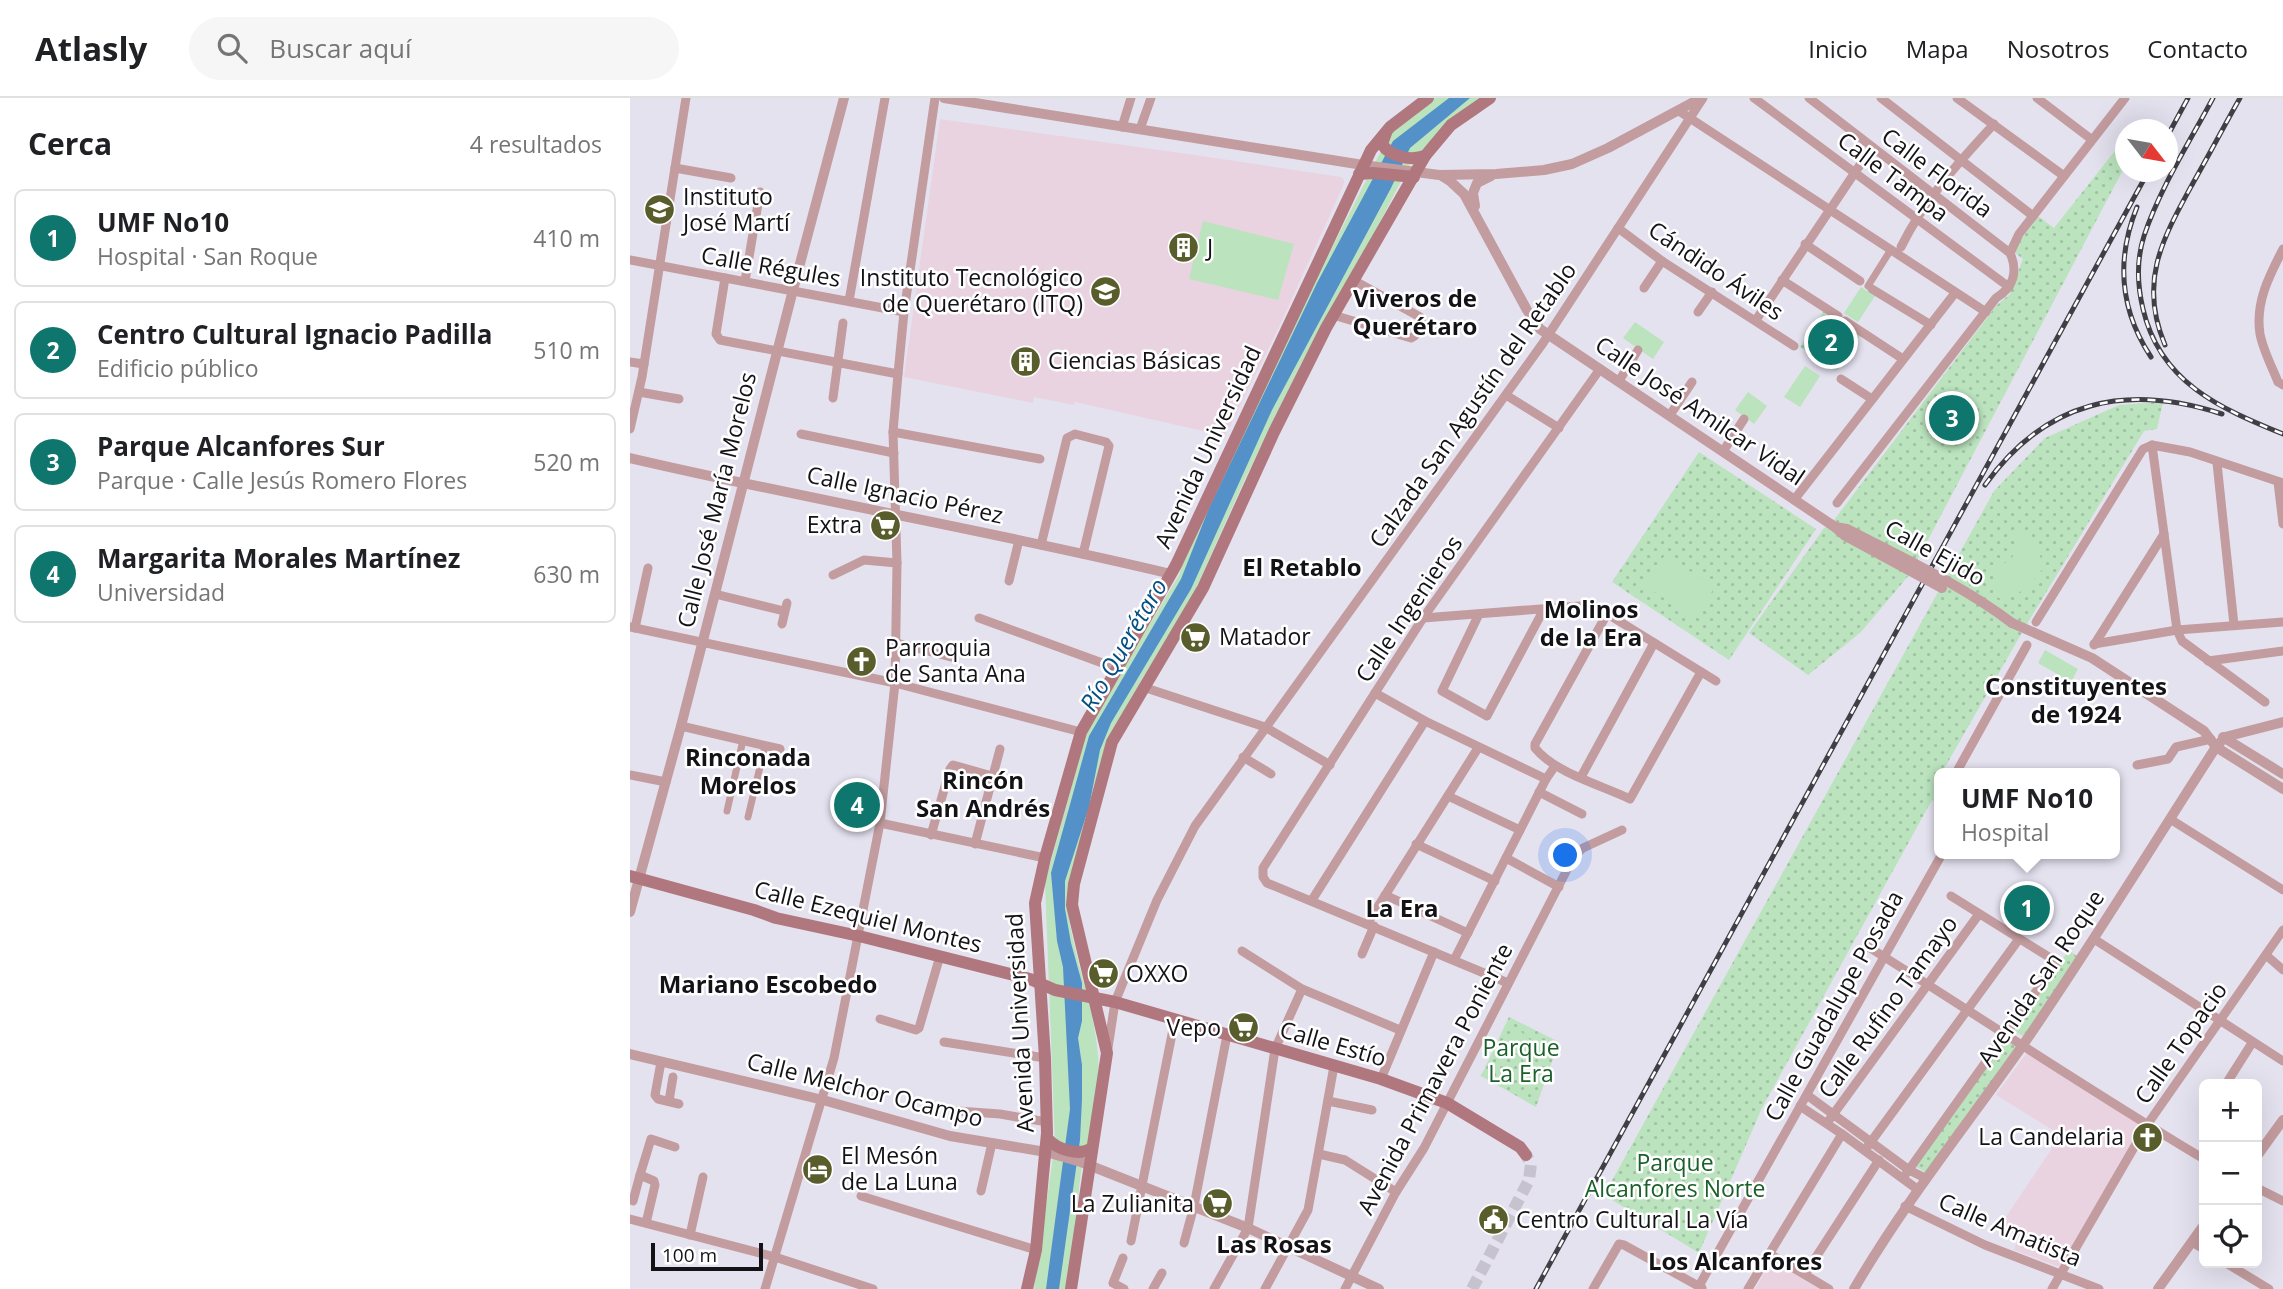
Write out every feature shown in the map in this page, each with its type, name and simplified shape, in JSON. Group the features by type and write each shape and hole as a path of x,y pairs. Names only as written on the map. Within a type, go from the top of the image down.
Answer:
{"main road":[{"name":"Avenida Universidad","path":"1027,1289 1054,1152 1046,1138 1045,1058 1035,903 1081,732 1171,573 1368,170 1376,141 1428,98"},
{"path":"1074,1288 1086,1156 1107,1053 1091,999 1072,905 1074,884 1112,741 1203,588 1274,432 1333,315 1411,174 1451,125 1490,98"},
{"path":"1390,127 1382,144 1391,153 1409,157 1425,156"},
{"path":"1368,170 1411,174"},
{"name":"Calle Ezequiel Montes","path":"635,877 754,909 776,918 940,956 1091,999 1115,1002"},
{"name":"Calle Estío","path":"1115,1002 1381,1079 1447,1103 1520,1147 1526,1154"},
{"path":"1054,1152 1086,1156"}],"street":[{"path":"630,429 644,364 686,98"},
{"name":"Calle José María Morelos","path":"630,912 635,877 666,782 844,98"},
{"path":"849,301 885,98"},
{"path":"765,1289 834,1058 880,822 897,643 893,432 904,312 935,98"},
{"path":"944,98 1368,170"},
{"path":"1122,127 1131,98"},
{"path":"1140,130 1151,98"},
{"name":"Calle Tampa","path":"1755,98 2008,287"},
{"name":"Calle Florida","path":"1809,98 2010,253"},
{"path":"1881,98 2033,216"},
{"path":"1957,98 2064,176"},
{"path":"2037,98 2091,139"},
{"path":"1411,174 1496,174 1544,170 1572,164 1699,99"},
{"name":"Calzada San Agustín del Retablo","path":"1107,1053 1115,1002 1157,900 1195,826 1549,334 1690,118 1699,99"},
{"path":"1837,503 2008,287 2014,277 2015,266 2010,253 2013,243 2122,99"},
{"path":"1679,111 1986,312"},
{"path":"1867,286 1896,251 1933,194 1994,124"},
{"path":"1755,320 1872,147"},
{"path":"675,168 730,178"},
{"name":"Calle José Amilcar Vidal","path":"1411,174 1443,184 1476,210"},
{"path":"1476,210 1473,193 1477,183 1496,174"},
{"name":"Calle José Amilcar Vidal","path":"1439,175 1460,189 1476,210 1527,310 1540,329 1724,450 1831,525"},
{"path":"745,281 760,192"},
{"name":"Cándido Áviles","path":"1618,228 1662,261 1794,346"},
{"path":"1805,244 1931,325"},
{"path":"2280,383 2260,335 2260,308 2265,284 2283,250"},
{"name":"Calle Régules","path":"630,260 904,312"},
{"path":"1644,288 1662,261"},
{"path":"725,278 717,337 720,340 898,374"},
{"path":"1333,315 1411,338 1416,335 1422,324 1420,317 1353,280"},
{"path":"1782,280 1903,359"},
{"path":"1698,312 1712,292"},
{"path":"1794,500 1955,293"},
{"path":"833,398 843,323"},
{"path":"1619,381 1637,350"},
{"path":"630,362 644,364"},
{"name":"Calle Ingenieros","path":"1312,900 1267,883 1263,877 1263,868 1423,618 1600,369"},
{"path":"2280,383 2283,372"},
{"path":"1841,379 1872,399"},
{"path":"1670,415 1692,382"},
{"path":"639,392 679,399"},
{"path":"1506,395 1559,428"},
{"path":"1724,450 1744,419"},
{"path":"893,432 1040,459"},
{"path":"801,434 894,453"},
{"path":"1041,545 1067,438 1071,435 1106,442 1109,446 1108,452 1083,554"},
{"path":"2147,447 2190,452 2281,482 2283,524"},
{"path":"2147,447 2165,534 2177,630 2182,641 2265,702"},
{"path":"2036,622 2147,447"},
{"name":"Calle Ignacio Pérez","path":"630,458 1171,573"},
{"path":"2217,463 2234,625"},
{"name":"Calle Ejido","path":"1831,525 1855,542 1996,617 2089,657 2283,789"},
{"path":"2089,657 2094,644 2165,534"},
{"path":"1009,581 1020,540"},
{"path":"834,575 864,560 897,563"},
{"path":"648,568 632,628 895,683 1081,732"},
{"path":"715,594 785,607 782,624"},
{"path":"1423,618 1588,604 1608,612 1716,681"},
{"path":"1479,614 1442,691 1487,716 1544,609"},
{"path":"1608,612 1535,744 1535,748 1555,766 1630,799 1702,671"},
{"path":"979,618 1116,668"},
{"path":"2094,644 2177,630 2283,622"},
{"path":"897,643 951,657"},
{"path":"1581,777 1654,643"},
{"path":"1959,768 2027,645"},
{"path":"2208,660 2283,652"},
{"path":"1143,687 1265,727 1330,765"},
{"path":"1376,693 1478,748 1546,779"},
{"path":"1425,721 1312,900 1508,983"},
{"path":"2225,737 2283,722"},
{"path":"681,726 780,749"},
{"path":"2225,737 2283,774"},
{"name":"Avenida San Roque","path":"1854,1289 1905,1206 2022,1045 2094,939 2170,819 2212,740 2225,737"},
{"path":"727,811 743,740"},
{"path":"2137,765 2168,759 2176,747 2212,740"},
{"path":"748,817 765,746"},
{"path":"1362,954 1370,925 1385,894 1478,748"},
{"path":"975,844 1000,749"},
{"path":"1243,757 1271,774"},
{"path":"931,835 953,765 992,776"},
{"path":"1454,960 1539,792 1555,766"},
{"path":"630,775 666,782"},
{"path":"1539,792 1582,814"},
{"path":"1447,796 1520,830"},
{"path":"2170,819 2283,890"},
{"path":"880,822 1045,858"},
{"name":"Avenida Primavera Poniente","path":"1345,1289 1396,1192 1424,1147 1578,851 1622,830"},
{"path":"1416,844 1495,881"},
{"path":"1506,858 1559,887"},
{"name":"Calle Guadalupe Posada","path":"1701,1288 1939,859"},
{"path":"1385,894 1468,933"},
{"path":"1903,1178 2057,962 1951,896"},
{"name":"Calle Rufino Tamayo","path":"1827,1123 1979,914"},
{"name":"Calle Topacio","path":"2052,1289 2147,1125 2283,930"},
{"path":"1865,1150 2019,939"},
{"path":"2094,939 2283,1061"},
{"path":"1867,946 2199,1156"},
{"path":"1242,951 1303,989 1400,1030"},
{"path":"1381,1079 1434,952"},
{"path":"2266,955 2283,970"},
{"path":"880,1019 916,1030 919,1028 940,956"},
{"path":"1214,1289 1248,1228 1275,1049 1303,989"},
{"path":"1131,1241 1175,1019"},
{"path":"1184,1243 1194,1206 1227,1035"},
{"path":"944,1041 1045,1058"},
{"path":"2229,1079 2252,1042"},
{"name":"Calle Melchor Ocampo","path":"630,1054 823,1100 906,1125 992,1143 1054,1152"},
{"path":"662,1062 655,1096 679,1104"},
{"path":"1265,1289 1308,1210 1334,1066"},
{"path":"669,1101 673,1077"},
{"path":"1807,1095 1909,1170 1925,1178"},
{"path":"1328,1101 1372,1110"},
{"path":"1800,1106 1842,1133 1917,1189"},
{"path":"958,1111 1000,1114 1046,1122"},
{"path":"2262,1149 2283,1120"},
{"path":"1748,1289 1842,1133"},
{"path":"633,1201 651,1139 675,1147"},
{"path":"981,1191 992,1143"},
{"path":"1320,1154 1343,1158 1396,1192"},
{"path":"1086,1156 1142,1185 1248,1228 1379,1289"},
{"path":"1805,1274 1879,1160"},
{"path":"640,1175 654,1181 655,1185 646,1223"},
{"path":"690,1235 703,1177"},
{"path":"2262,1190 2283,1201"},
{"path":"861,1196 1036,1250"},
{"name":"Calle Amatista","path":"1905,1206 1985,1245 2099,1289"},
{"path":"630,1219 775,1257 873,1289"},
{"path":"2158,1289 2199,1232"},
{"path":"2192,1242 2199,1246"},
{"path":"1593,1289 1619,1244 1701,1288"},
{"path":"1770,1254 1829,1289"},
{"path":"1122,1258 1111,1286 1124,1289"},
{"path":"2234,1268 2269,1289"},
{"path":"1153,1289 1162,1273"}],"shaded area":[{"name":"Instituto Tecnológico de Querétaro (ITQ)","path":"940,119 1341,177 1344,180 1280,325 1225,436 1075,402 1073,405 1034,397 1033,403 904,377"},
{"path":"2028,1051 2144,1126 2062,1268 2014,1250 2018,1238 2001,1224 2061,1135 1996,1095"},
{"path":"1772,1260 1820,1289 1755,1289"}],"green space":[{"path":"1435,98 1483,98 1452,120 1412,160 1301,364 1193,595 1108,741 1067,905 1096,1037 1099,1074 1097,1104 1081,1172 1066,1289 1034,1289 1055,1143 1045,882 1088,728 1179,575 1201,515 1390,133"},
{"path":"2115,151 2117,182 1910,574 1861,632 1808,675 1749,633 1824,528 1831,524 1996,306 2010,294 2023,259 2013,251 2038,216 2054,228"},
{"path":"1203,221 1294,244 1278,300 1189,279"},
{"path":"1861,287 1875,296 1858,322 1844,313"},
{"path":"1824,311 1861,334 1836,371 1800,347"},
{"path":"1635,322 1664,342 1653,359 1623,338"},
{"path":"1805,366 1820,376 1800,407 1784,397"},
{"path":"1748,392 1767,406 1754,424 1735,410"},
{"name":"Parque Alcanfores Norte","path":"2163,402 2157,429 2144,431 2024,629 1945,768 1934,768 1934,801 1932,800 1762,1108 1699,1253 1604,1195 1994,491 2045,438 2119,405"},
{"path":"1699,452 1816,529 1729,660 1612,582"},
{"path":"2023,530 2029,534 2045,566 2031,583 2019,592 2006,598 1998,598 1994,567 2010,561 2019,545 2016,534"},
{"path":"1665,555 1715,587 1695,618 1645,586"},
{"path":"2045,650 2078,669 2071,682 2038,663"},
{"path":"2069,950 2078,957 2024,1037 2013,1030"},
{"name":"Parque La Era","path":"1509,1017 1559,1042 1536,1107 1481,1076"},
{"path":"1517,1028 1541,1050 1528,1065 1504,1042"},
{"path":"2009,1036 2020,1045 1926,1173 1915,1166"}],"water":[{"path":"1449,98 1470,98 1410,148 1272,410 1191,589 1111,723 1100,750 1089,807 1065,881 1065,909 1082,983 1082,1021 1078,1038 1082,1065 1082,1099 1080,1140 1059,1289 1046,1289 1070,1109 1063,967 1057,941 1051,873 1089,736 1181,579 1209,508 1317,283 1393,141"}],"tunnel":[{"path":"1472,1289 1529,1180 1531,1164 1526,1155"}],"railway":[{"path":"2177,119 2188,98"},
{"path":"2213,98 2167,183 2144,236 2139,263 2141,300 2151,334 2163,356 2178,374 2215,402 2283,434"},
{"path":"2165,345 2157,322 2154,300 2158,261 2172,223 2240,98"},
{"path":"1536,1289 2143,182"},
{"path":"2137,207 2126,246 2124,284 2133,321 2151,357"},
{"path":"1985,485 2009,456 2034,434 2061,417 2090,406 2121,400 2153,400 2222,414"}],"place":[{"name":"Instituto José Martí","path":"660,210"},
{"name":"J","path":"1184,248"},
{"name":"Instituto Tecnológico de Querétaro (ITQ)","path":"1106,291"},
{"name":"Centro Cultural Ignacio Padilla","path":"1831,342"},
{"name":"Ciencias Básicas","path":"1025,361"},
{"name":"Parque Alcanfores Sur","path":"1952,418"},
{"name":"Extra","path":"885,525"},
{"name":"Matador","path":"1196,637"},
{"name":"Parroquia de Santa Ana","path":"862,661"},
{"name":"Margarita Morales Martínez","path":"857,805"},
{"name":"UMF No10","path":"2027,908"},
{"name":"OXXO","path":"1103,974"},
{"name":"Vepo","path":"1244,1028"},
{"name":"La Candelaria","path":"2147,1137"},
{"name":"El Mesón de La Luna","path":"818,1169"},
{"name":"La Zulianita","path":"1217,1204"},
{"name":"Centro Cultural La Vía","path":"1493,1220"}],"district":[{"name":"Viveros de Querétaro","path":"1415,313"},
{"name":"El Retablo","path":"1302,568"},
{"name":"Molinos de la Era","path":"1591,624"},
{"name":"Constituyentes de 1924","path":"2076,701"},
{"name":"Rinconada Morelos","path":"748,772"},
{"name":"Rincón San Andrés","path":"983,795"},
{"name":"La Era","path":"1402,909"},
{"name":"Mariano Escobedo","path":"768,985"},
{"name":"Las Rosas","path":"1274,1245"},
{"name":"Los Alcanfores","path":"1735,1262"}],"water label":[{"name":"Río Querétaro","path":"1124,645"}]}
